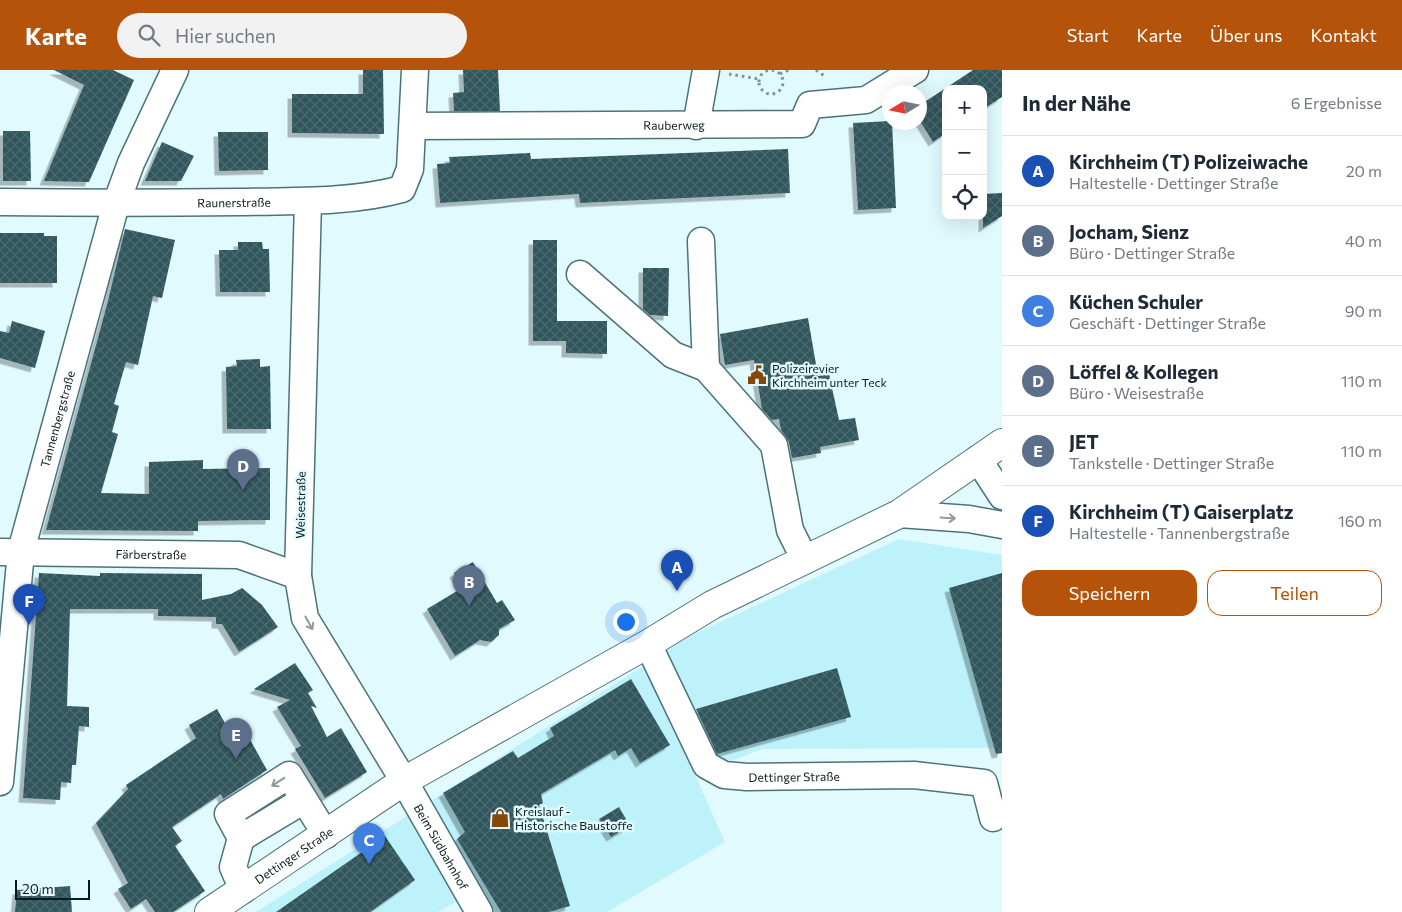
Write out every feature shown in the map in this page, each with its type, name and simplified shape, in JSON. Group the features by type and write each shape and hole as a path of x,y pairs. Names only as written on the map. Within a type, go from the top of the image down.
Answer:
{"main road":[{"name":"Dettinger Straße","path":"239,901 326,835 404,781 712,606 899,514 1002,443"},
{"name":"Dettinger Straße","path":"209,912 239,901 373,819 404,781"}],"street":[{"name":"Tannenbergstraße","path":"0,782 10,552 116,204 131,163 175,70"},
{"path":"413,126 415,70"},
{"name":"Rauberweg","path":"413,126 802,124 810,105 866,100 915,70"},
{"path":"696,126 716,72"},
{"name":"Raunerstraße","path":"0,202 116,204 308,201 381,195 402,189 410,168 413,126"},
{"name":"Weisestraße","path":"308,201 298,576 305,618 404,781"},
{"path":"701,241 706,368"},
{"path":"580,274 673,355 706,368 774,445 790,530 805,560"},
{"path":"978,460 1002,496"},
{"path":"899,514 969,519 1002,526"},
{"name":"Färberstraße","path":"10,552 239,555 298,576"},
{"name":"Dettinger Straße","path":"648,644 706,765 724,775 747,777 914,775 984,783 993,818"},
{"name":"Beim Südbahnhof","path":"404,781 479,912"},
{"path":"239,901 233,867 241,838 304,800 326,835"}],"path":[{"path":"772,70 780,74 783,81 780,91 772,95 763,91 759,79 766,71 772,70"},
{"path":"780,74 789,70"},
{"path":"716,72 759,79"}],"shaded area":[{"path":"899,539 1002,555 1002,752 999,748 762,749 695,775 725,842 607,912 493,912 479,889 438,912 256,912 690,636"}],"building":[{"path":"54,70 113,70 134,80 89,182 44,181 84,85"},
{"path":"363,70 383,70 384,134 292,133 292,94 363,94"},
{"path":"463,70 498,70 500,111 454,111 453,93 464,92"},
{"path":"973,70 1002,70 1002,97 987,106 987,85 950,85"},
{"path":"942,90 942,136 933,142 926,130 927,100"},
{"path":"882,121 882,130 892,130 896,208 858,210 853,123"},
{"path":"3,131 30,131 31,181 3,181"},
{"path":"218,132 268,132 268,170 219,171"},
{"path":"162,142 194,156 181,181 145,181"},
{"path":"788,149 790,193 580,203 579,194 440,203 437,164 450,163 449,157 530,153 531,159"},
{"path":"1002,193 1002,216 983,228 983,220 987,220 987,194"},
{"path":"125,229 175,240 162,298 153,296 138,365 126,362 114,404 119,406 112,432 118,434 101,493 149,494 149,462 203,460 203,469 270,468 270,520 198,521 198,531 46,530 108,301"},
{"path":"0,233 44,233 44,236 57,236 57,283 0,283"},
{"path":"533,240 557,240 557,321 607,321 607,354 566,353 566,341 533,341"},
{"path":"238,242 262,242 263,249 269,249 270,292 220,292 219,250 238,250"},
{"path":"643,268 669,268 668,316 650,315 643,309"},
{"path":"808,318 818,376 829,374 839,420 855,418 859,440 820,447 821,453 792,458 789,442 781,430 779,419 772,420 762,409 754,360 725,365 720,334"},
{"path":"12,321 45,331 35,368 0,358 0,331 9,333"},
{"path":"260,359 260,367 270,366 271,429 227,429 226,367 237,366 236,360"},
{"path":"473,562 497,603 502,600 515,620 499,629 499,635 491,642 480,640 455,656 427,609 462,588 454,573"},
{"path":"39,573 100,576 100,573 202,574 202,600 231,594 242,588 262,605 278,627 239,652 222,624 216,624 216,617 158,616 158,609 70,609 67,706 89,707 89,727 79,726 76,765 72,765 71,783 61,782 60,800 23,798"},
{"path":"1002,573 1002,753 996,754 949,588"},
{"path":"295,663 313,690 308,693 317,708 311,706 327,737 341,728 367,772 325,798 295,749 301,746 277,707 290,700 254,689"},
{"path":"837,668 851,717 717,754 696,709"},
{"name":"Kreislauf - Historische Baustoffe","path":"631,679 670,745 640,763 631,748 618,756 615,750 541,794 543,803 539,805 570,906 549,912 501,912 457,839 465,832 443,793 513,751 518,758 554,736 550,728"},
{"path":"217,709 231,734 243,727 267,770 223,799 221,794 172,827 182,841 175,846 205,891 173,912 155,912 146,899 131,909 118,889 128,883 96,823 128,789 126,785 196,738 189,725"},
{"path":"619,807 630,826 611,837 599,819"},
{"path":"385,836 415,880 370,912 276,912"},
{"path":"70,886 72,912 15,912 17,890"}],"place":[{"name":"Polizeirevier Kirchheim unter Teck","path":"757,375"},
{"name":"Löffel & Kollegen","path":"243,490"},
{"name":"Kirchheim (T) Polizeiwache","path":"677,591"},
{"name":"Jocham, Sienz","path":"469,606"},
{"name":"Kirchheim (T) Gaiserplatz","path":"29,625"},
{"name":"JET","path":"236,759"},
{"name":"Kreislauf - Historische Baustoffe","path":"500,818"},
{"name":"Küchen Schuler","path":"369,864"}]}
